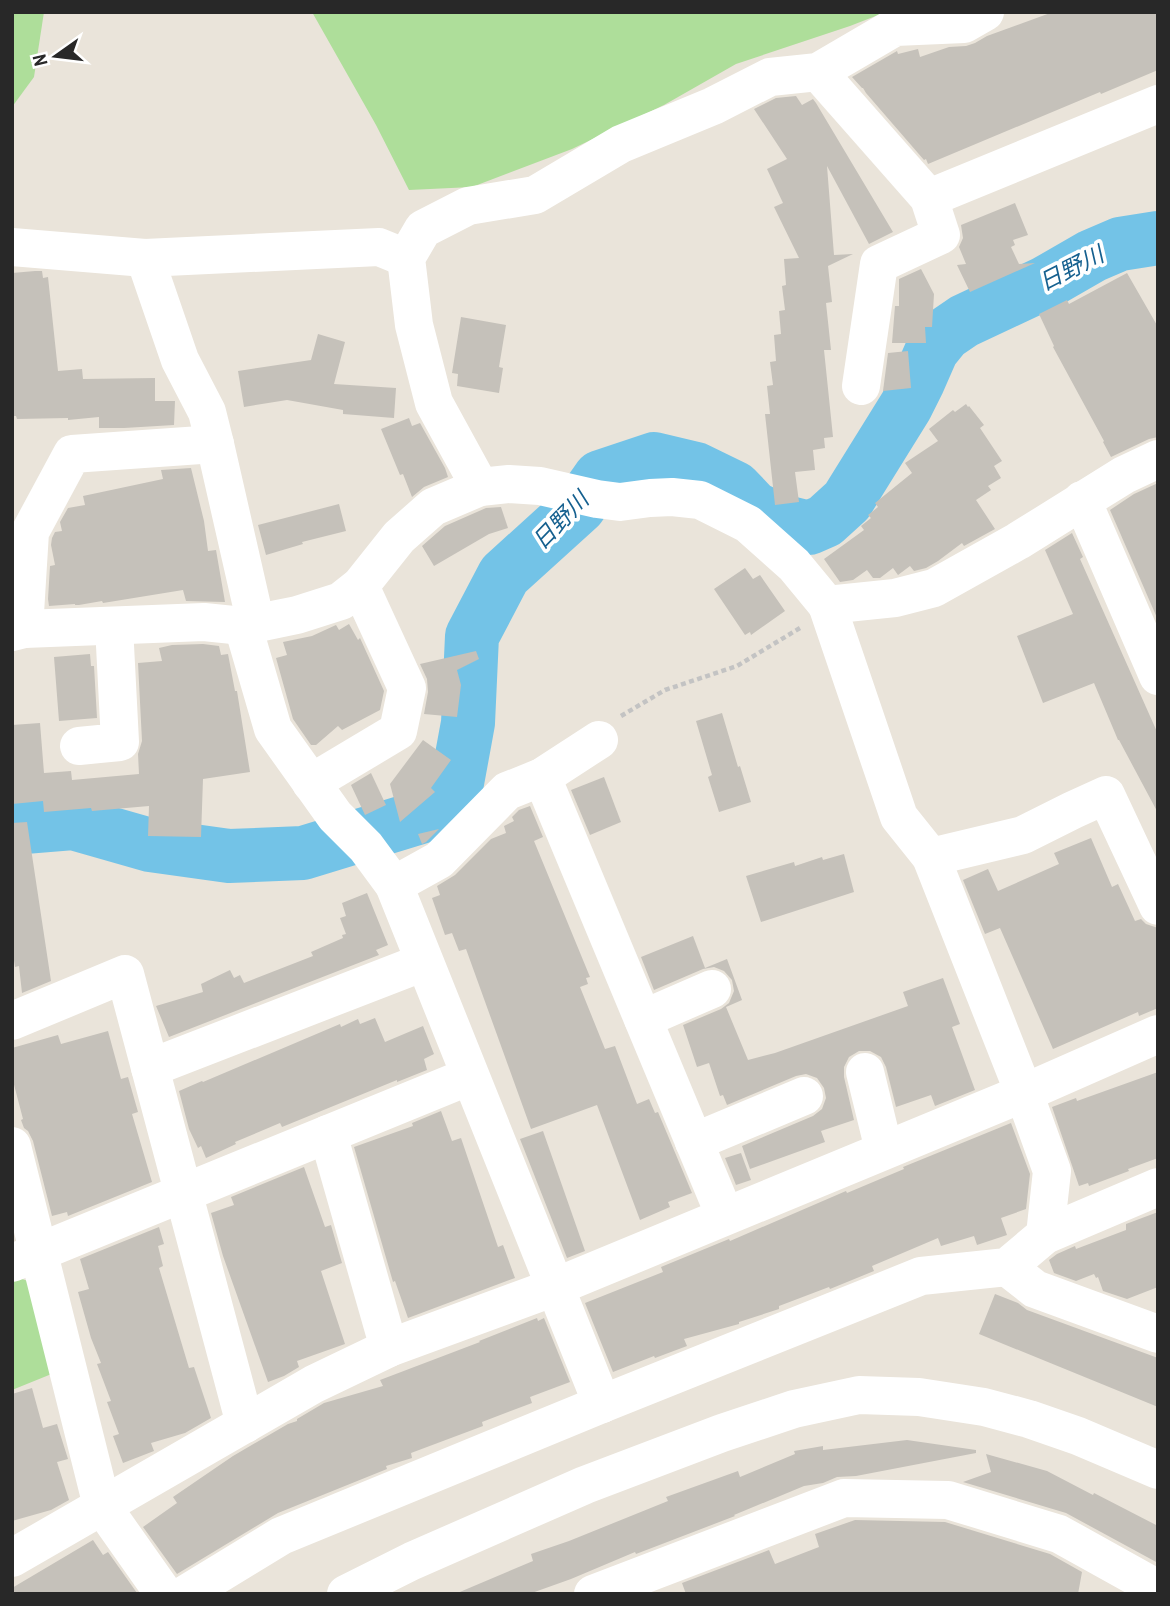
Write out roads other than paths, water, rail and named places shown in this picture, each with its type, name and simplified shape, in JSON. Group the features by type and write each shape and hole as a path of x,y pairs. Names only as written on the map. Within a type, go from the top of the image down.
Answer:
{"street":[{"path":"480,488 434,403 414,325 407,258 423,229 468,206 536,195 621,144 713,106 770,76 818,72 895,27 964,24 985,12"},
{"path":"818,72 929,198 941,235 879,264 861,386"},
{"path":"929,198 1158,104"},
{"path":"12,247 145,258 379,247 407,258"},
{"path":"145,258 180,360 207,412 249,625 273,729 335,816 366,847 394,885 602,1404"},
{"path":"215,444 72,454 30,532 18,631 204,622 249,625 298,615 341,601 360,586 399,537 433,507 480,488 509,484 540,486 620,502 672,497 700,500 748,524 794,565 827,605 899,817 931,857 1024,1093 1052,1171 1045,1235"},
{"path":"827,605 895,597 934,588 1018,541 1124,475 1158,459"},
{"path":"1083,500 1158,676"},
{"path":"311,783 398,731 407,688 360,586"},
{"path":"79,746 120,742 114,626"},
{"path":"394,885 439,860 508,791 542,777 599,740"},
{"path":"542,777 725,1216"},
{"path":"931,857 1023,835 1106,795 1158,906"},
{"path":"150,1068 424,962"},
{"path":"12,1021 125,974 245,1424"},
{"path":"643,1019 712,989"},
{"path":"12,1558 314,1384 389,1348 555,1287 1024,1093 1158,1034"},
{"path":"865,1072 884,1150"},
{"path":"25,1258 470,1076"},
{"path":"694,1142 804,1096"},
{"path":"328,1134 389,1348"},
{"path":"12,1146 25,1258 102,1506 164,1594"},
{"path":"186,1594 281,1536 921,1276 1007,1266 1045,1235 1158,1187"},
{"path":"1007,1266 1035,1289 1158,1334"},
{"path":"345,1594 412,1561 585,1485 794,1409 859,1395 919,1397 984,1407 1078,1436 1158,1470"},
{"path":"593,1594 844,1498 948,1500 1059,1535 1158,1589"}],"waterway":[{"name":"日野川","path":"12,828 73,823 150,845 229,856 303,853 437,812 457,783 468,723 472,636 504,575 579,507 600,477 654,459 696,469 735,488 754,508 781,521 809,528 825,521 847,501 906,406 932,350 945,334 964,321 1045,283 1092,256 1120,244 1158,238"}]}
